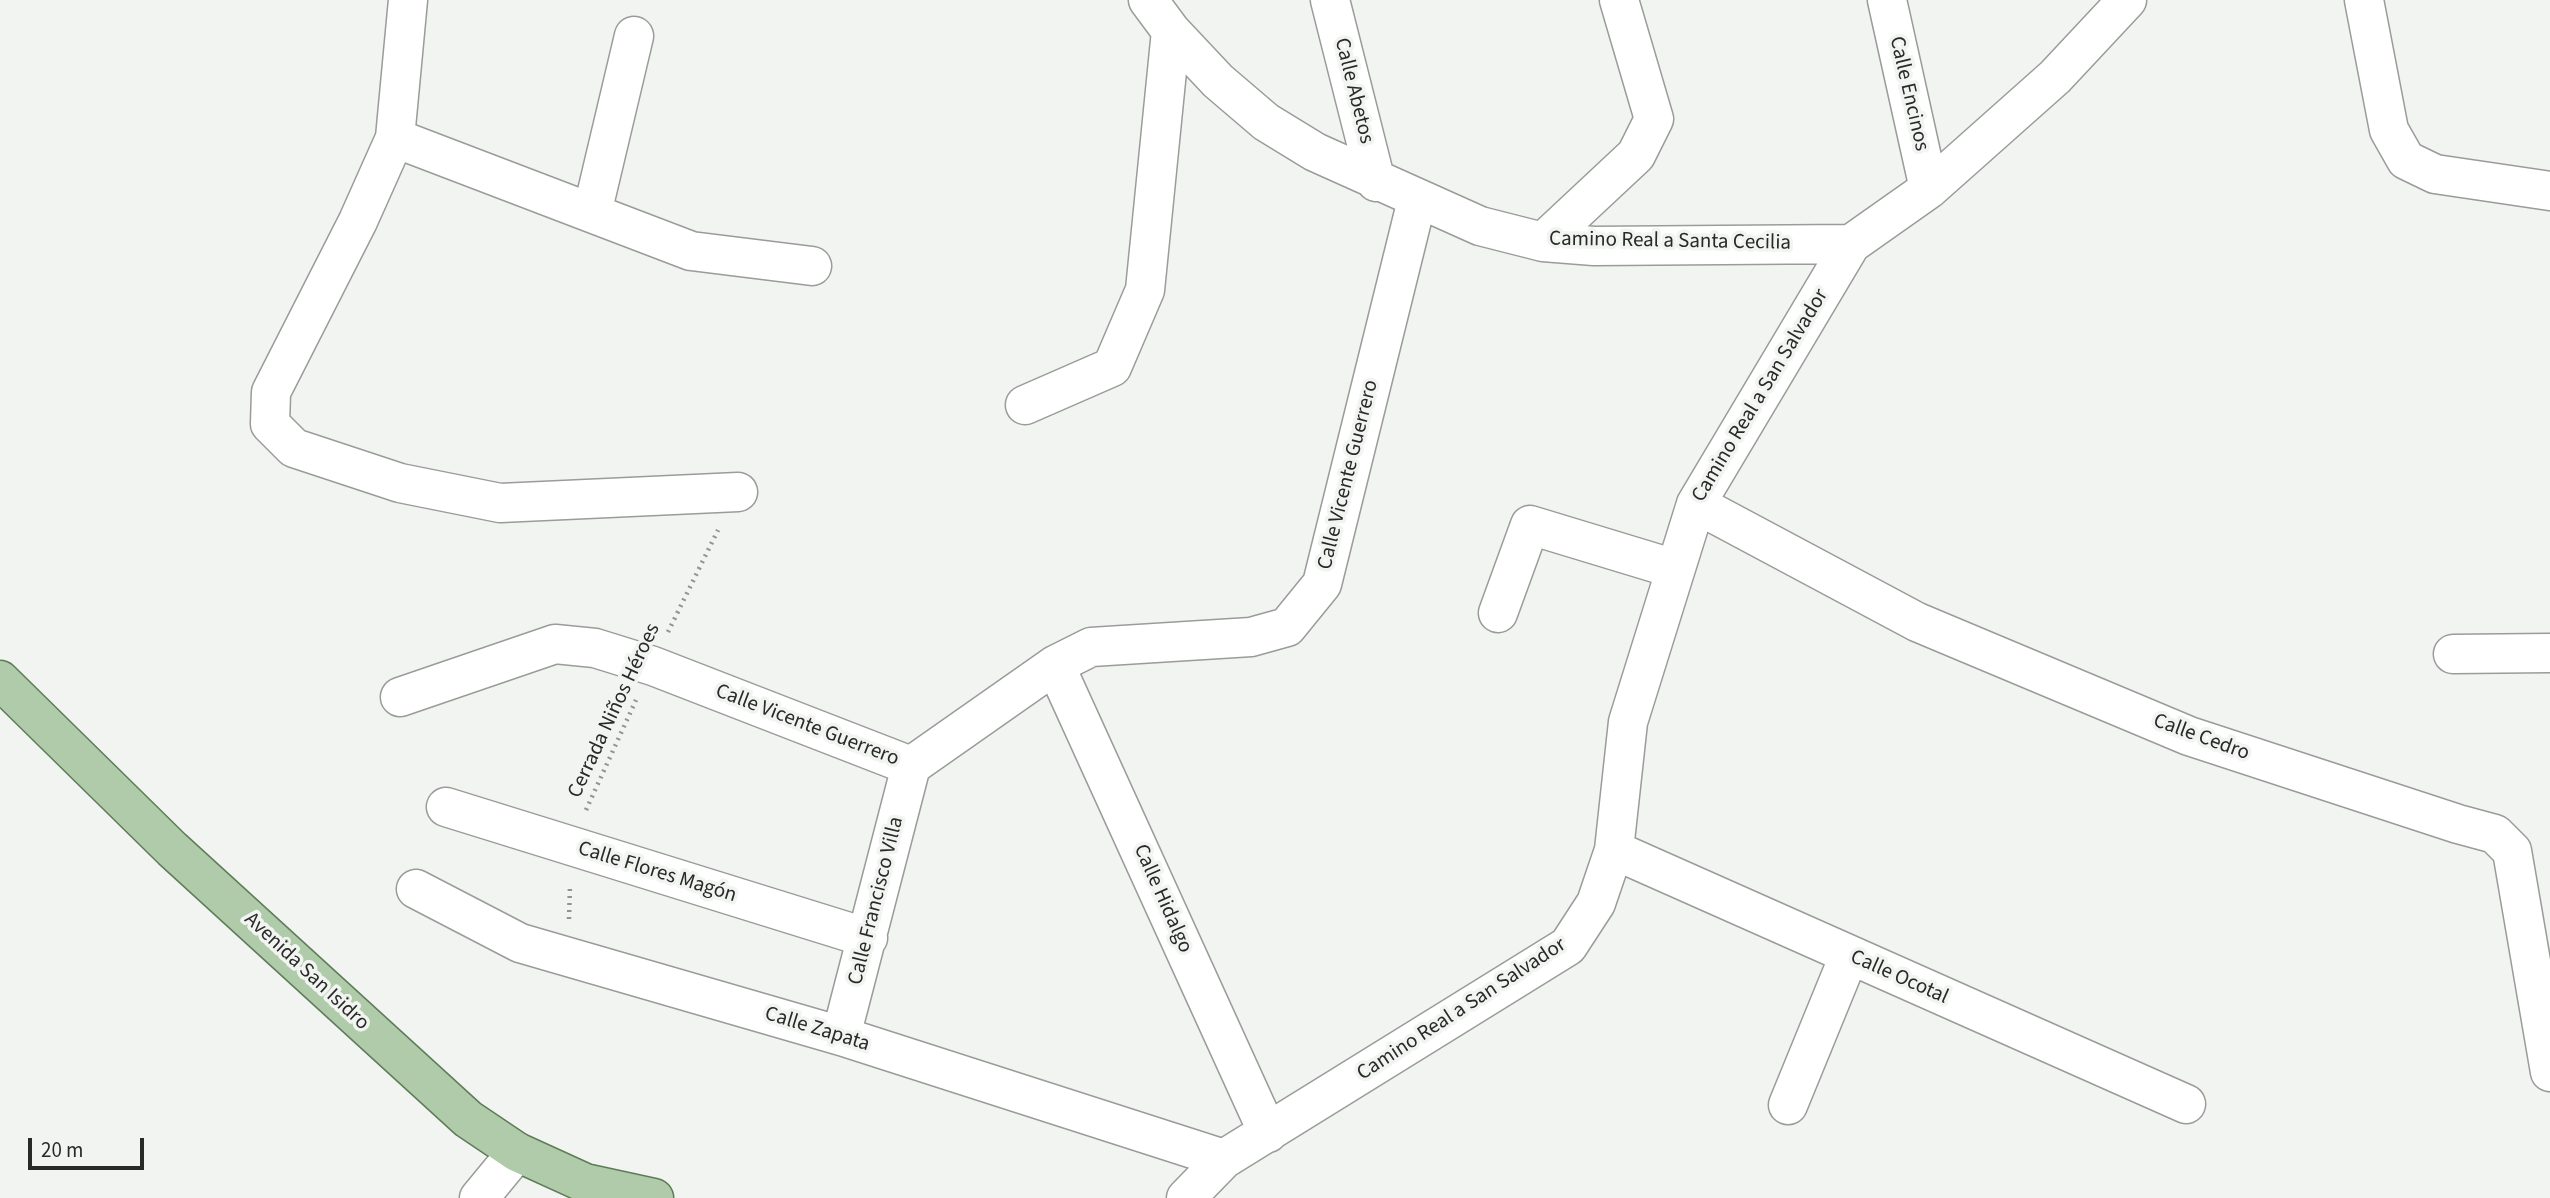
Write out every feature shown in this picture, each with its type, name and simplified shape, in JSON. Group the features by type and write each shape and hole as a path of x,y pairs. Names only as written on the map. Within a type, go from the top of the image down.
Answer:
{"main road":[{"name":"Avenida San Isidro","path":"0,680 172,849 468,1119 517,1152 585,1183 654,1198"}],"street":[{"path":"408,0 395,138 358,221 271,392 270,424 293,448 400,483 500,503 738,492"},
{"name":"Camino Real a Santa Cecilia","path":"1149,0 1171,31 1217,81 1266,122 1315,152 1376,182 1480,226 1543,242 1594,246 1851,244"},
{"name":"Calle Abetos","path":"1330,0 1376,182"},
{"path":"1543,242 1636,155 1654,119 1619,0"},
{"name":"Calle Encinos","path":"1887,0 1929,189"},
{"name":"Camino Real a San Salvador","path":"1186,1198 1224,1159 1568,946 1596,903 1614,850 1628,722 1696,505 1851,244 1929,189 2055,77 2127,0"},
{"path":"2364,0 2389,130 2406,160 2435,174 2550,191"},
{"path":"1025,405 1112,367 1145,290 1171,31"},
{"path":"592,213 634,36"},
{"path":"395,138 691,251 812,266"},
{"name":"Calle Vicente Guerrero","path":"400,698 555,644 595,648 653,666 911,766 1055,665 1091,647 1251,637 1287,627 1322,584 1417,200"},
{"name":"Calle Cedro","path":"1696,505 1917,622 2177,731 2495,834 2512,851 2550,1072"},
{"path":"1498,613 1530,525 1675,569"},
{"path":"2453,654 2550,653"},
{"name":"Calle Hidalgo","path":"1055,665 1268,1133"},
{"name":"Calle Francisco Villa","path":"841,1036 911,766"},
{"name":"Calle Flores Magón","path":"446,807 868,937"},
{"name":"Calle Ocotal","path":"1614,850 2186,1104"},
{"name":"Calle Zapata","path":"416,889 520,943 841,1036 1224,1159"},
{"path":"1788,1105 1849,956"},
{"path":"479,1198 517,1152"}],"path":[{"name":"Cerrada Niños Héroes","path":"567,957 571,846 616,741 738,492"}]}
